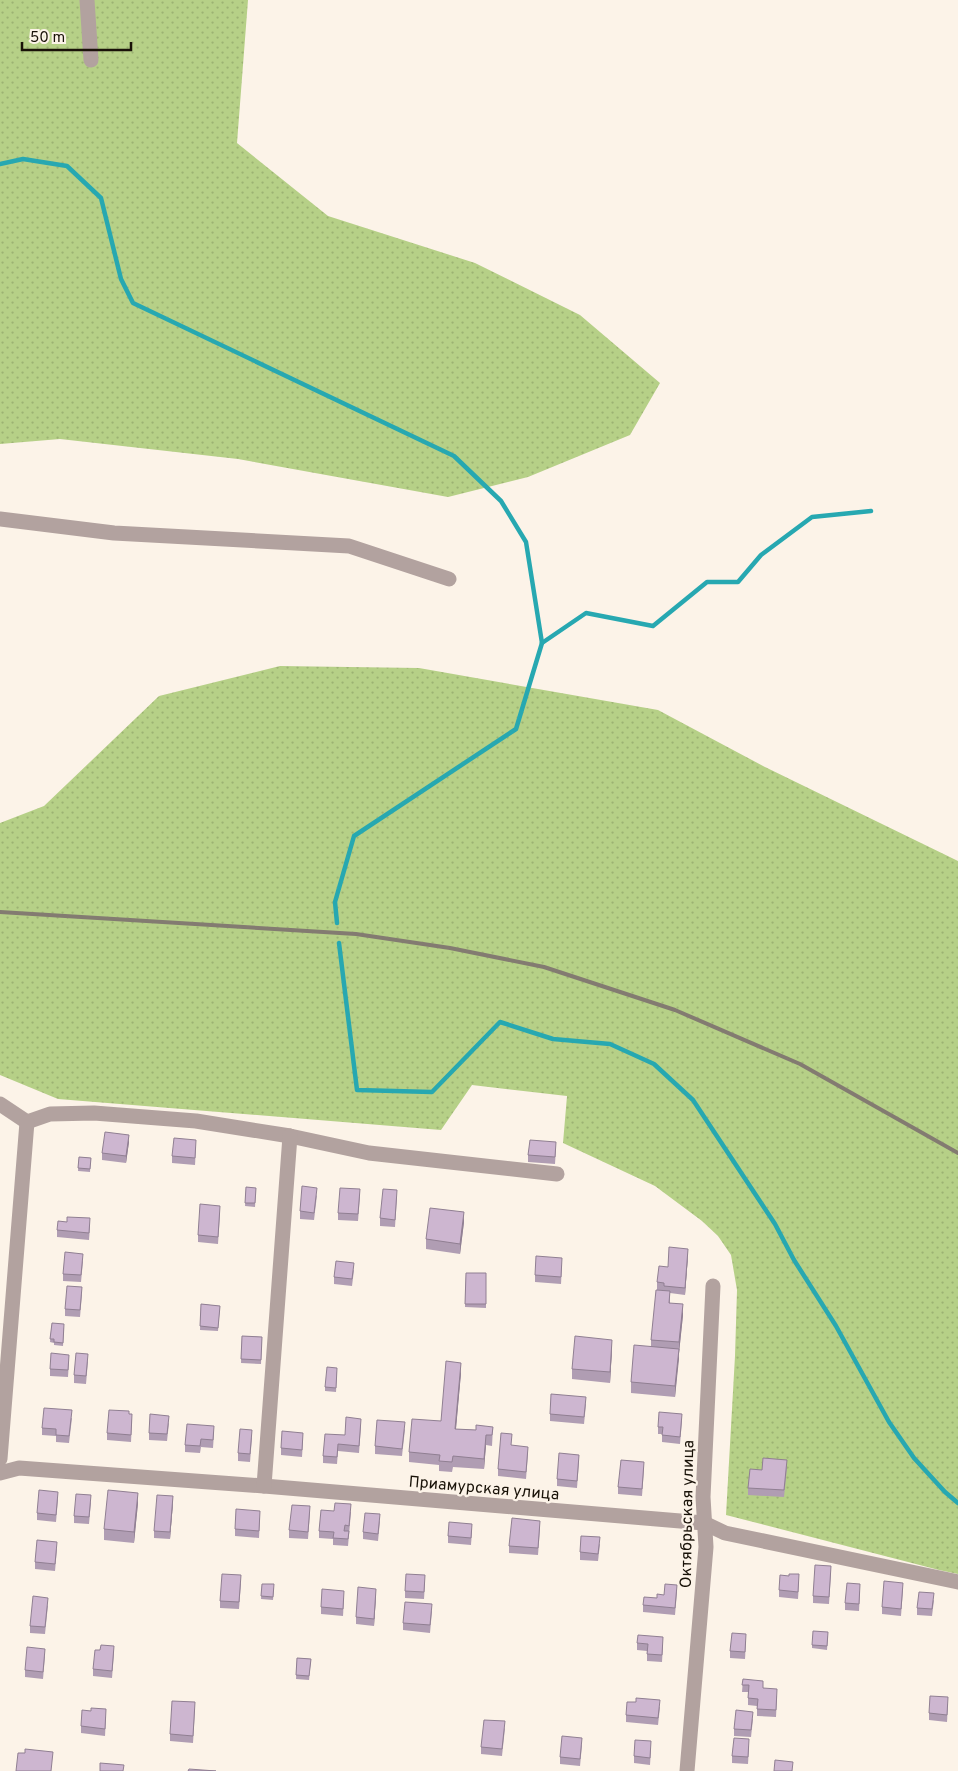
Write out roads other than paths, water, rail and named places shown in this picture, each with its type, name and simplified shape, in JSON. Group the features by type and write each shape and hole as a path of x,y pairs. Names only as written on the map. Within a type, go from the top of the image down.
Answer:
{"street":[{"path":"87,0 91,60"},
{"path":"0,519 114,533 349,546 449,579"},
{"path":"0,1104 27,1122"},
{"path":"27,1122 50,1114 94,1113 196,1121 290,1136 368,1153 557,1174"},
{"path":"0,1459 27,1122"},
{"path":"264,1486 290,1136"},
{"name":"Октябрьская улица","path":"686,1771 706,1547 702,1497 713,1286"},
{"name":"Приамурская улица","path":"0,1473 19,1468 264,1486 704,1523 725,1533 958,1582"}],"waterway":[{"path":"0,164 23,159 67,166 101,198 121,279 133,303 454,456 501,501 526,542 542,643 516,729 354,836 335,902 337,923"},
{"path":"542,643 586,613 653,626 707,582 738,582 761,555 812,517 871,511"},
{"path":"339,943 357,1090 432,1092 500,1022 553,1039 610,1044 654,1064 693,1100 775,1224 794,1260 836,1326 889,1422 914,1458 945,1492 958,1503"}],"railway":[{"path":"0,912 356,934 450,948 544,967 675,1010 800,1064 958,1153"}]}
